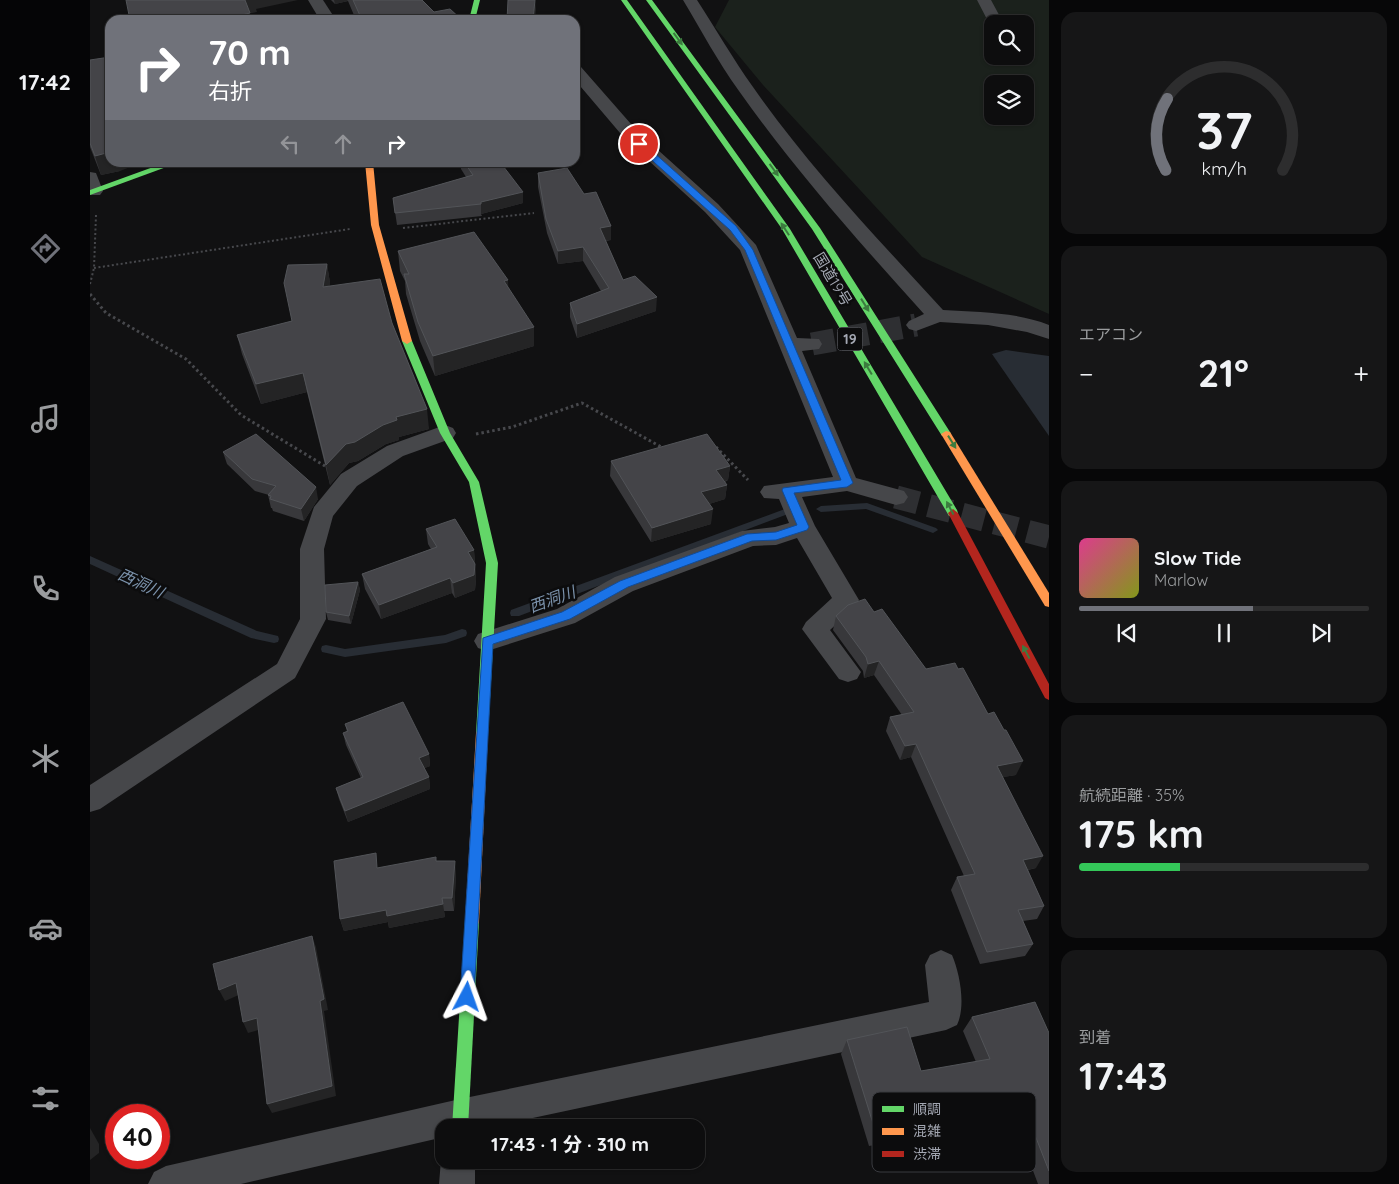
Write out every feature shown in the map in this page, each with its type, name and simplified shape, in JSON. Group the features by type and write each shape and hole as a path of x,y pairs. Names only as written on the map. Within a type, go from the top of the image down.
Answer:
{"main road":[{"path":"473,15 477,0"},
{"name":"国道19号","path":"624,0 786,230 945,498 1049,695"},
{"name":"国道19号","path":"649,0 816,228 982,489 1049,603"},
{"path":"91,187 159,167"},
{"path":"370,167 376,228 408,342 446,436 474,482 492,563 460,1119"}],"street":[{"path":"315,0 326,15"},
{"path":"690,0 745,88 786,143 866,238 937,316"},
{"path":"984,0 992,15"},
{"path":"580,75 639,144 733,228 749,250 847,483"},
{"path":"756,146 786,143"},
{"path":"916,325 937,316 988,318 1032,326 1049,333"},
{"path":"788,345 812,344"},
{"path":"90,800 286,671 313,619 312,548 322,513 349,480 395,451 446,436"},
{"path":"848,672 816,629 846,600 803,527 778,491 847,483 896,498"},
{"path":"488,641 566,616 624,584 751,537 776,536 803,527"},
{"path":"474,1119 946,1014 941,965"},
{"path":"166,1184 435,1127"},
{"path":"457,1184 458,1169"}],"path":[{"path":"90,284 94,268 97,209"},
{"path":"94,268 376,228 534,213"},
{"path":"90,294 106,313 186,359 241,415 349,480"},
{"path":"446,436 512,427 582,403 665,450"},
{"path":"707,445 716,448 741,471 759,492 778,491"}],"shaded area":[{"path":"729,0 1049,0 1049,314 922,257 763,85 715,27"},
{"path":"1006,350 1049,356 1049,436 992,354"}],"building":[{"path":"126,0 245,0 250,13 242,15 129,15"},
{"path":"353,0 422,0 434,12 450,9 457,15 360,15"},
{"path":"508,0 535,0 534,15 507,15"},
{"path":"105,58 105,153 95,156 90,143 90,60"},
{"path":"467,167 504,167 523,192 481,202 481,204 395,213 393,198 473,175"},
{"path":"567,168 584,194 596,192 611,226 600,228 623,280 635,276 657,297 577,324 570,303 609,288 583,247 558,251 546,219 538,173"},
{"path":"474,232 508,280 504,281 534,327 433,356 418,322 404,274 409,274 398,251"},
{"path":"327,264 323,287 380,279 392,323 427,409 396,417 397,420 383,425 355,442 346,444 326,465 303,373 256,384 237,335 292,321 284,283 288,265"},
{"path":"256,434 316,487 301,509 270,499 271,496 268,495 276,486 252,479 223,452"},
{"path":"707,434 730,466 716,470 727,485 701,492 713,509 652,528 611,461"},
{"path":"455,519 474,550 468,552 475,564 474,575 453,583 450,578 379,605 362,574 437,547 426,529"},
{"path":"358,582 349,616 326,612 325,585"},
{"path":"865,599 874,612 882,609 926,669 955,663 958,669 963,668 988,714 994,712 1023,761 997,766 1043,856 1023,860 1044,906 1018,910 1033,944 987,952 957,877 975,874 916,744 905,746 890,717 914,712 879,661 868,664 866,657 836,616 848,605"},
{"path":"403,702 429,754 419,758 429,777 345,811 336,788 363,777 343,733 348,731 345,724"},
{"path":"376,853 377,868 436,857 436,861 455,861 452,898 442,898 443,904 387,916 386,910 340,919 334,861"},
{"path":"312,936 324,999 320,1001 332,1086 267,1104 257,1018 243,1022 236,983 219,990 213,964"},
{"path":"1035,1002 1049,1033 1049,1171 1036,1138 1036,1092 872,1092 872,1120 847,1040 907,1027 921,1071 990,1059 972,1017"}],"waterway":[{"name":"西洞川","path":"821,509 867,506 933,530"},
{"name":"西洞川","path":"515,613 785,512"},
{"name":"西洞川","path":"90,560 255,635 274,639"},
{"name":"西洞川","path":"326,649 345,653 446,639 462,633"}],"tunnel":[{"path":"812,344 916,325"},
{"path":"896,497 1049,537"}],"traffic: fast":[{"path":"473,15 477,0"},
{"path":"624,0 786,229 953,513"},
{"path":"649,0 816,228 946,434"},
{"path":"90,193 162,167"},
{"path":"407,341 445,433 474,482 492,563 482,733"},
{"path":"461,1119 472,922"}],"traffic: slow":[{"path":"369,167 375,225 407,341"},
{"path":"946,434 1049,603"},
{"path":"472,922 482,733"}],"traffic: jam":[{"path":"953,513 1049,695"}],"route":[{"path":"467,997 488,641 566,616 624,584 751,537 776,536 803,527 787,490 847,483 749,250 733,228 639,144"}]}
